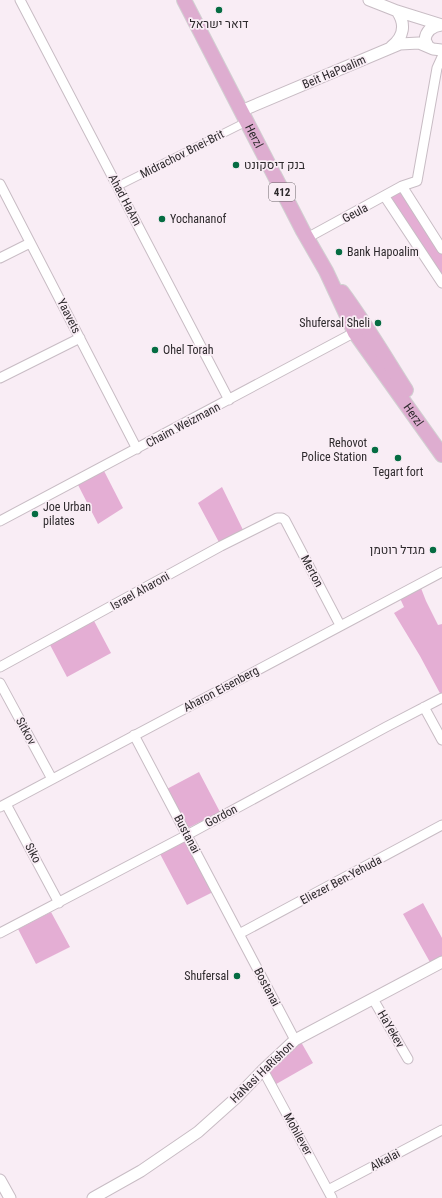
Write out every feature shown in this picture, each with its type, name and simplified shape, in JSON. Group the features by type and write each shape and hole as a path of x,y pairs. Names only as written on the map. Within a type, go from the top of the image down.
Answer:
{"main road":[{"name":"Herzl","path":"184,0 307,238 360,329 442,455"},
{"name":"Herzl","path":"360,329 442,440"}],"street":[{"name":"Ahad HaAm","path":"20,0 229,400"},
{"path":"369,0 397,11 442,25"},
{"path":"389,48 399,40 403,31 402,21 397,11"},
{"path":"438,87 436,56 425,40 427,32 433,27 442,25"},
{"name":"Beit HaPoalim","path":"244,117 389,48 410,43 419,43 442,50"},
{"path":"437,68 442,57"},
{"name":"Geula","path":"307,238 385,197 402,186 417,181 438,87"},
{"name":"Midrachov Bnei-Brit","path":"118,186 244,117"},
{"name":"Yaavets","path":"0,184 137,449"},
{"path":"402,186 442,249"},
{"path":"385,197 442,282"},
{"path":"0,258 30,243"},
{"name":"Chaim Weizmann","path":"0,521 360,329"},
{"path":"0,378 80,338"},
{"name":"Merton","path":"282,518 285,520 340,625"},
{"name":"Israel Aharoni","path":"0,667 221,546 274,519 282,518"},
{"name":"Aharon Eisenberg","path":"3,805 442,572"},
{"name":"Sitkov","path":"0,683 52,779"},
{"name":"Gordon","path":"0,933 188,835 442,698"},
{"path":"424,707 442,740"},
{"name":"Bustanai","path":"134,735 239,934"},
{"name":"Siko","path":"3,805 59,903"},
{"name":"Eliezer Ben-Yehuda","path":"239,934 442,825"},
{"name":"Bostanai","path":"239,934 295,1040"},
{"name":"HaNasi HaRishon","path":"92,1198 142,1172 198,1132 236,1098 295,1040 442,962"},
{"name":"HaYekev","path":"373,998 408,1059"},
{"name":"Mohilever","path":"263,1070 330,1194"},
{"name":"Alkalai","path":"330,1194 442,1130"},
{"path":"0,1180 10,1198"}],"shaded area":[{"path":"401,188 442,252 442,279 388,196"},
{"path":"102,467 123,508 98,524 76,481"},
{"path":"222,487 245,534 221,546 198,503"},
{"path":"419,583 438,625 442,624 442,697 420,656 394,613 404,607 398,594"},
{"path":"93,619 111,653 67,677 49,643"},
{"path":"199,772 220,812 186,829 165,790"},
{"path":"185,838 213,892 187,905 159,852"},
{"path":"423,903 442,938 442,958 431,964 403,914"},
{"path":"51,912 70,947 36,964 18,929"},
{"path":"301,1042 313,1063 271,1087 266,1077 292,1047"}],"place":[{"name":"דואר ישראל","path":"219,10"},
{"name":"בנק דיסקונט","path":"236,165"},
{"name":"Yochananof","path":"162,219"},
{"name":"Bank Hapoalim","path":"339,252"},
{"name":"Shufersal Sheli","path":"378,323"},
{"name":"Ohel Torah","path":"155,350"},
{"name":"Rehovot Police Station","path":"375,450"},
{"name":"Tegart fort","path":"398,458"},
{"name":"Joe Urban pilates","path":"35,514"},
{"name":"מגדל רוטמן","path":"433,550"},
{"name":"Shufersal","path":"237,976"}]}
